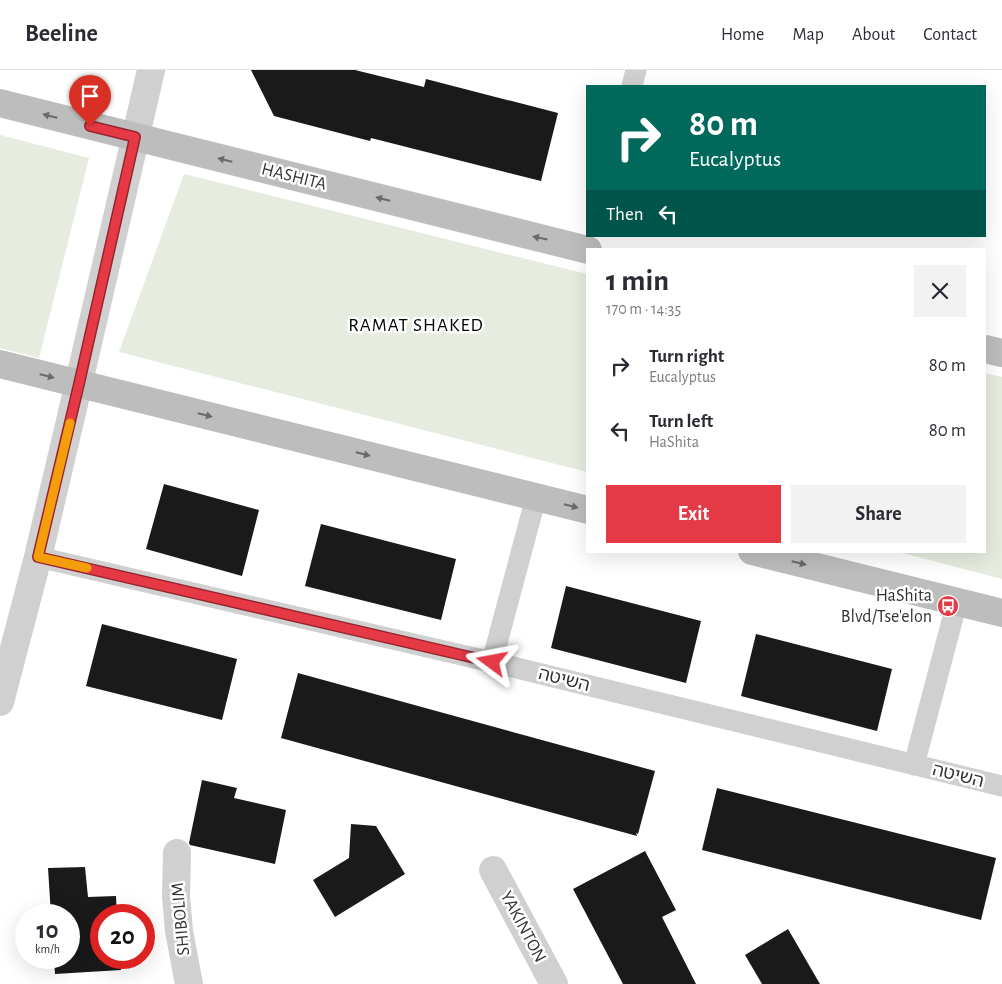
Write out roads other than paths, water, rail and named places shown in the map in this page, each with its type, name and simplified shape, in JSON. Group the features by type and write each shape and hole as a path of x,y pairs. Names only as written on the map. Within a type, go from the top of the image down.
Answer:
{"street":[{"path":"0,702 38,557 151,70"},
{"name":"HASHITA","path":"0,103 586,249"},
{"path":"986,349 1002,354"},
{"path":"0,364 586,510"},
{"path":"760,553 1002,613"},
{"name":"SHIBOLIM","path":"178,853 176,905 189,984"},
{"name":"YAKINTON","path":"493,870 554,984"}],"lane":[{"path":"632,85 636,70"},
{"path":"492,662 536,498"},
{"name":"השיטה","path":"38,557 492,662 1002,786"},
{"path":"914,765 957,602"}],"place":[{"name":"HaShita Blvd/Tse'elon","path":"948,606"}],"district":[{"name":"RAMAT SHAKED","path":"416,325"}]}
